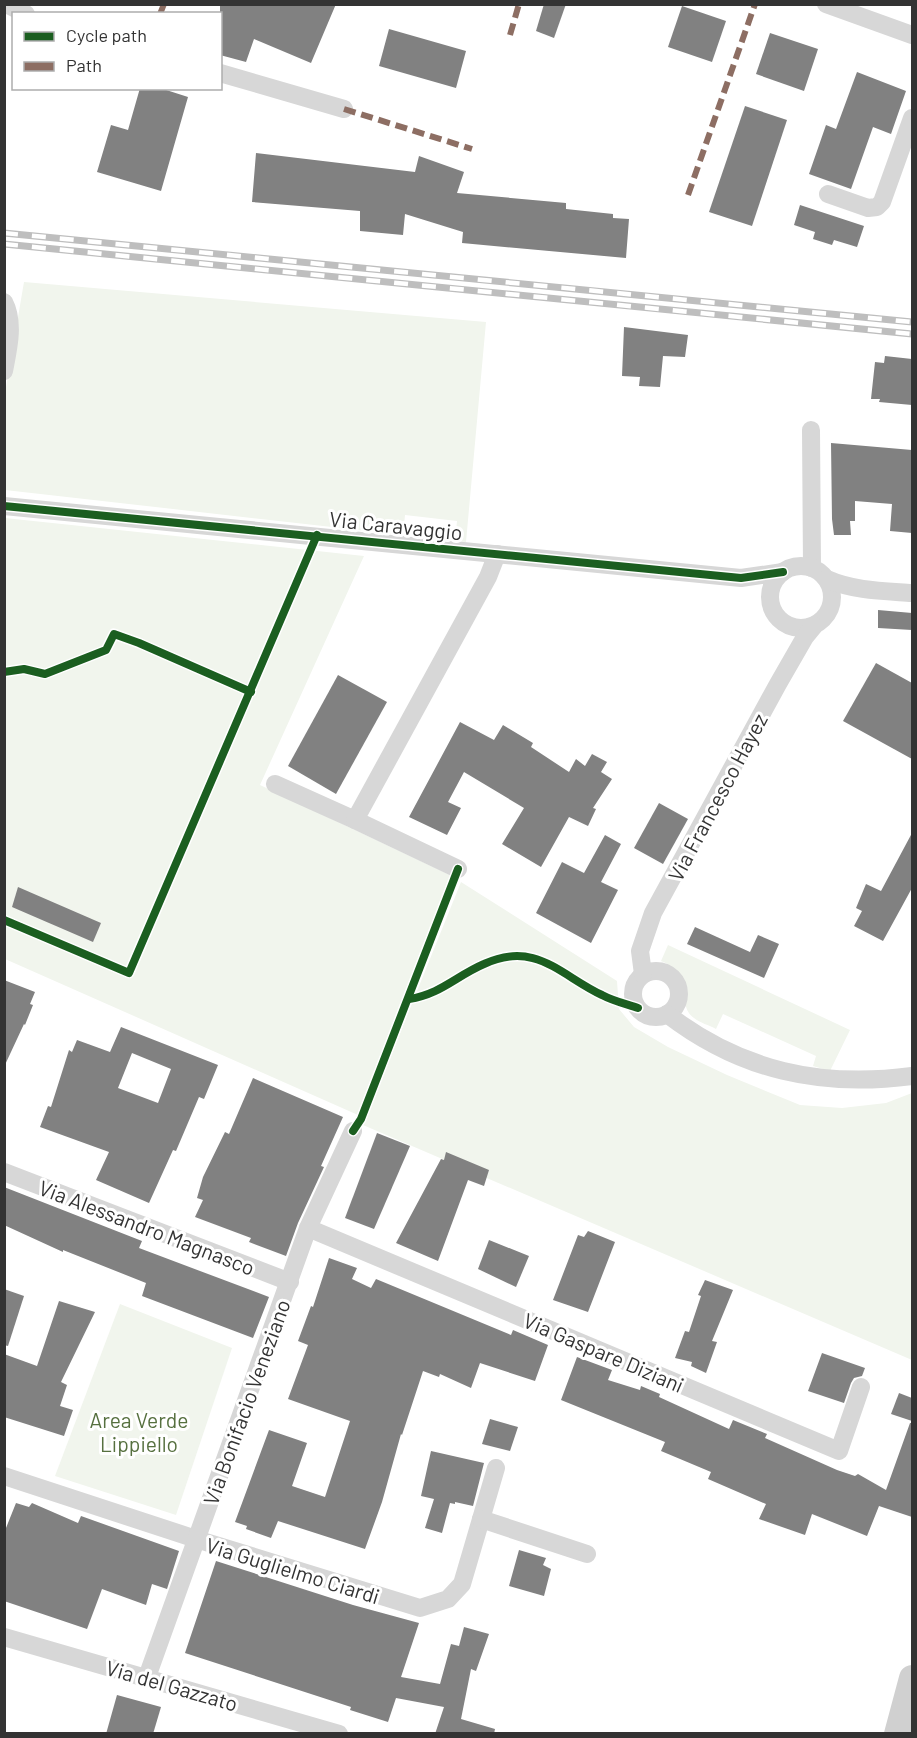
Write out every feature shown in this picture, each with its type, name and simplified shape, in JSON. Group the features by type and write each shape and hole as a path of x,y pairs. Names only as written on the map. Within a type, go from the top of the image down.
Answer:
{"main road":[{"path":"897,1734 912,1678"}],"street":[{"path":"826,4 912,35"},
{"path":"5,5 21,12"},
{"path":"222,74 344,109"},
{"path":"828,194 868,208 877,207 882,202 912,118"},
{"path":"4,302 9,321 9,337 4,372"},
{"path":"811,430 820,574 832,591 832,603"},
{"name":"Via Caravaggio","path":"4,506 741,578 783,572 792,567 803,566 838,585 863,590 912,593"},
{"path":"356,820 488,577 497,554"},
{"path":"783,572 771,588 772,608 777,617 784,624 794,628 814,626"},
{"path":"741,578 762,597 770,598"},
{"name":"Via Caravaggio","path":"814,626 829,612 832,603 863,590"},
{"name":"Via Francesco Hayez","path":"643,974 640,951 653,913 778,684 805,637 814,626"},
{"path":"275,784 458,869"},
{"path":"650,971 664,972 675,982 678,996 667,1014 648,1015 638,1008 633,993 638,979 643,974 650,971"},
{"path":"667,1014 709,1042 739,1056 800,1076 853,1080 886,1080 912,1076"},
{"name":"Via Bonifacio Veneziano","path":"147,1677 308,1228 353,1131"},
{"name":"Via Alessandro Magnasco","path":"4,1172 290,1282"},
{"name":"Via Gaspare Diziani","path":"308,1228 839,1451 861,1388"},
{"name":"Via Guglielmo Ciardi","path":"4,1476 196,1539 420,1608 448,1599 462,1584 496,1468"},
{"path":"481,1519 587,1554"},
{"name":"Via del Gazzato","path":"4,1637 339,1734"}],"green space":[{"path":"24,282 486,322 466,542 455,541 457,521 405,515 403,535 5,490 5,393"},
{"path":"5,518 364,556 260,785 452,876 358,1115 5,959"},
{"path":"461,882 617,981 619,1009 634,1027 668,1047 727,1075 800,1105 842,1108 886,1103 912,1093 912,1360 363,1125"},
{"path":"668,945 850,1030 830,1071 813,1066 816,1056 723,1014 716,1029 694,1018 688,1012 683,982 679,974 673,967 661,961"},
{"name":"Area Verde Lippiello","path":"120,1304 232,1348 176,1515 55,1476"}],"building":[{"path":"220,4 336,4 311,63 254,39 246,62 222,56 222,12 220,12"},
{"path":"544,4 566,4 554,38 536,31"},
{"path":"682,6 726,21 712,62 668,47"},
{"path":"389,29 466,51 456,88 379,66"},
{"path":"770,33 818,49 804,91 756,74"},
{"path":"857,72 906,91 891,134 873,127 851,189 809,174 826,125 836,129"},
{"path":"139,90 166,90 188,97 161,191 97,172 111,125 128,130"},
{"path":"745,106 787,120 752,226 709,212"},
{"path":"256,153 415,172 419,156 464,172 457,193 566,203 566,209 613,214 613,218 629,219 626,258 462,243 463,232 405,214 403,235 360,231 360,211 252,202"},
{"path":"800,205 864,226 857,247 834,240 832,245 813,239 815,232 794,225"},
{"path":"624,327 688,335 685,357 663,356 660,387 639,386 640,377 622,376"},
{"path":"885,356 912,359 912,405 879,402 880,399 871,399 875,362 884,363"},
{"path":"831,443 912,450 912,533 890,531 892,504 855,501 855,521 850,521 851,535 834,535"},
{"path":"878,610 912,613 912,630 878,628"},
{"path":"876,663 912,683 912,759 843,721"},
{"path":"338,675 387,702 336,794 288,766"},
{"path":"460,722 494,740 503,725 533,743 531,747 569,772 576,759 585,766 592,754 607,762 601,772 612,779 593,808 596,809 588,826 569,817 541,867 502,844 524,808 464,772 448,802 461,808 447,835 409,817"},
{"path":"659,803 688,819 663,864 634,848"},
{"path":"912,833 912,888 883,941 854,926 862,911 856,908 866,884 881,891"},
{"path":"605,835 621,844 601,882 618,890 591,943 536,913 562,862 584,873"},
{"path":"18,887 101,923 93,942 12,907"},
{"path":"695,927 750,952 758,935 779,944 764,978 687,944"},
{"path":"4,980 35,992 30,1004 33,1005 25,1025 4,1067"},
{"path":"121,1027 218,1065 204,1099 199,1097 176,1151 173,1150 149,1203 96,1180 109,1152 40,1127 48,1106 51,1107 69,1050 72,1052 77,1040 110,1052","holes":["132,1053 171,1069 158,1103 118,1088"]},
{"path":"253,1078 343,1117 286,1256 249,1242 251,1238 195,1217 203,1200 197,1198 203,1177 225,1132 229,1134"},
{"path":"377,1133 410,1146 374,1229 345,1218"},
{"path":"446,1152 489,1170 484,1186 468,1180 438,1261 396,1243 441,1159 444,1160"},
{"path":"4,1187 142,1241 139,1248 269,1297 253,1338 142,1296 146,1283 63,1250 63,1252 4,1225"},
{"path":"588,1231 615,1242 588,1312 553,1300 578,1235 584,1237"},
{"path":"489,1240 529,1256 516,1287 478,1269"},
{"path":"329,1258 357,1268 352,1279 371,1288 376,1279 511,1335 513,1330 548,1345 535,1381 480,1363 471,1388 440,1374 439,1377 423,1371 365,1549 278,1521 271,1538 246,1529 247,1526 235,1522 269,1430 307,1443 292,1486 325,1497 350,1421 288,1399 308,1345 298,1341 311,1306 313,1307"},
{"path":"705,1280 733,1290 712,1341 717,1342 706,1373 691,1366 692,1362 675,1358 685,1331 689,1332 701,1296 698,1295"},
{"path":"4,1289 24,1296 8,1346 4,1345"},
{"path":"59,1301 95,1312 61,1382 67,1385 60,1406 73,1410 64,1436 4,1417 4,1354 37,1366"},
{"path":"822,1353 865,1368 862,1376 854,1378 851,1383 844,1403 808,1391"},
{"path":"577,1357 612,1370 608,1380 640,1390 641,1386 660,1394 659,1397 729,1429 733,1420 767,1434 765,1438 837,1470 855,1476 858,1474 886,1490 910,1423 912,1423 912,1517 879,1506 867,1536 812,1514 805,1535 759,1519 766,1504 708,1479 711,1472 661,1451 665,1442 561,1400"},
{"path":"899,1393 912,1398 912,1421 891,1414"},
{"path":"490,1419 518,1427 510,1451 482,1444"},
{"path":"431,1451 484,1463 473,1506 450,1503 442,1533 425,1528 434,1499 421,1496"},
{"path":"16,1503 29,1507 32,1503 78,1523 81,1516 179,1551 167,1589 152,1584 146,1605 102,1589 87,1629 4,1601 4,1533"},
{"path":"519,1550 546,1558 543,1565 551,1569 544,1596 509,1586"},
{"path":"216,1561 353,1605 419,1623 401,1677 440,1684 451,1644 459,1646 464,1627 489,1634 476,1671 471,1669 461,1719 495,1729 494,1734 435,1734 444,1707 396,1698 388,1722 350,1710 351,1707 185,1653"},
{"path":"117,1695 161,1707 153,1734 106,1734"}],"railway":[{"path":"4,233 912,322"},
{"path":"4,244 912,334"}],"marked path":[{"path":"161,12 164,4"},
{"path":"510,35 519,4"},
{"path":"688,195 755,4"},
{"path":"344,109 472,149"}],"cycle path":[{"path":"4,506 741,578 783,572"},
{"path":"4,920 129,973 317,535"},
{"path":"4,672 24,669 45,674 106,650 114,634 251,692"},
{"path":"353,1131 361,1119 458,869"},
{"path":"409,999 439,989 484,964 502,958 519,956 547,963 606,997 638,1008"}]}
